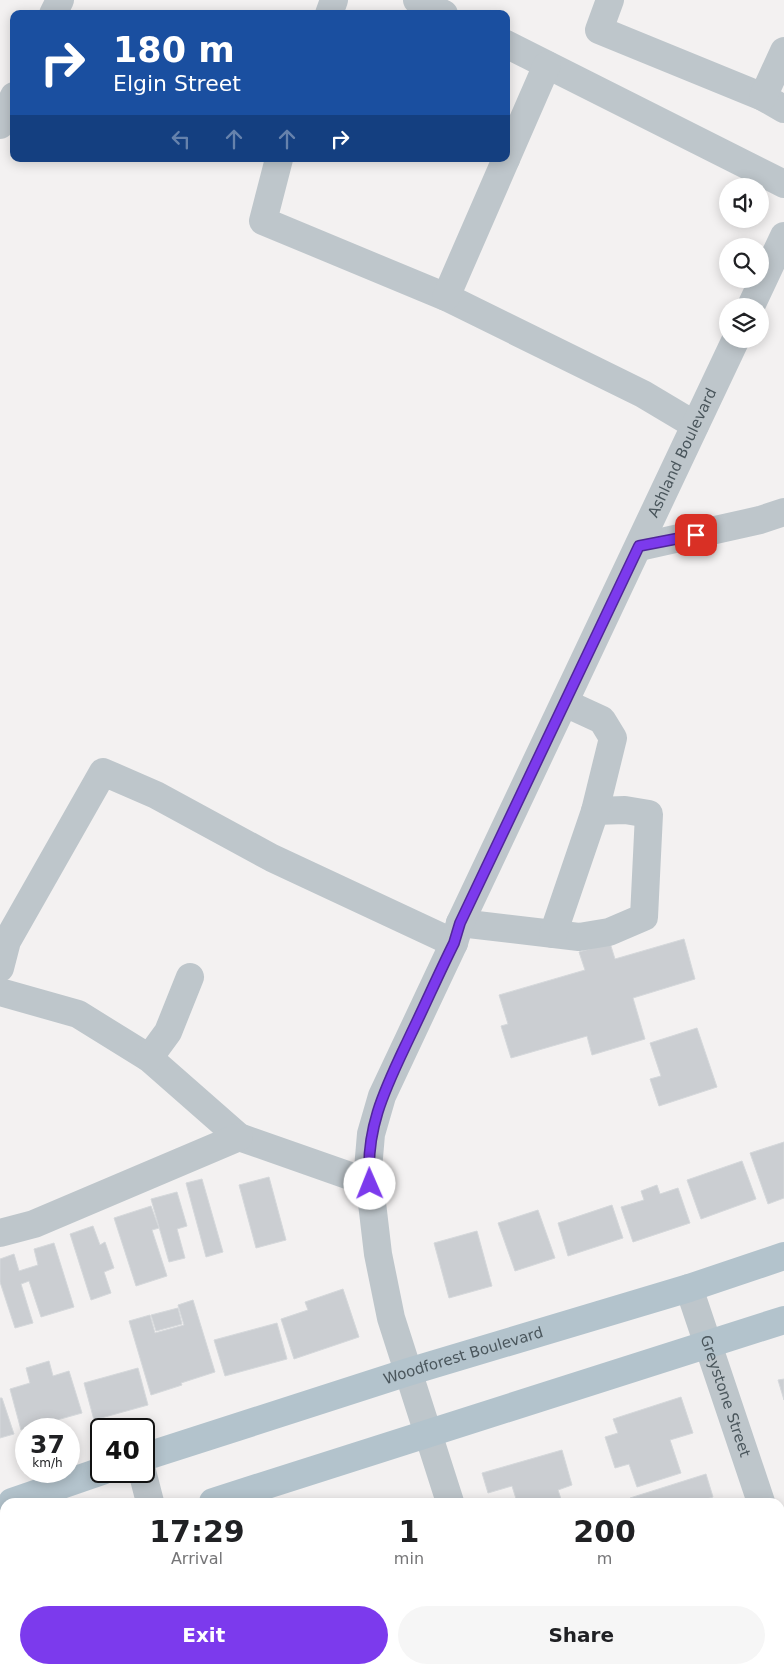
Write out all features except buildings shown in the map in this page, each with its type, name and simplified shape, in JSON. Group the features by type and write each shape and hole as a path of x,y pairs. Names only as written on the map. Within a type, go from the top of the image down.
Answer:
{"main road":[{"name":"Woodforest Boulevard","path":"155,1453 408,1372 689,1288 784,1256"},
{"path":"225,1498 784,1320"},
{"path":"24,1498 90,1475"}],"street":[{"path":"416,0 436,10"},
{"path":"610,0 599,30 774,103 784,52"},
{"path":"510,46 784,184"},
{"path":"510,150 547,65"},
{"path":"0,125 10,104"},
{"path":"278,162 262,221 446,297 643,394 695,425"},
{"path":"446,297 505,162"},
{"path":"755,298 784,236"},
{"name":"Ashland Boulevard","path":"449,1498 389,1309 378,1254 368,1169 371,1134 382,1096 732,348"},
{"path":"639,546 760,520 784,512"},
{"path":"553,934 595,811 613,738 602,720 565,703"},
{"path":"0,968 7,941 103,772 156,795 272,858 457,933 553,934 579,937 609,932 644,917 649,814 626,810 595,811"},
{"path":"149,1058 168,1032 190,977"},
{"path":"0,992 78,1014 149,1058 239,1137 370,1184"},
{"path":"0,1233 34,1224 239,1137"},
{"name":"Greystone Street","path":"689,1288 760,1498"},
{"path":"145,1483 149,1498"}],"route":[{"path":"370,1184 368,1169 371,1134 382,1096 454,943 460,923 639,546 696,535"}]}
